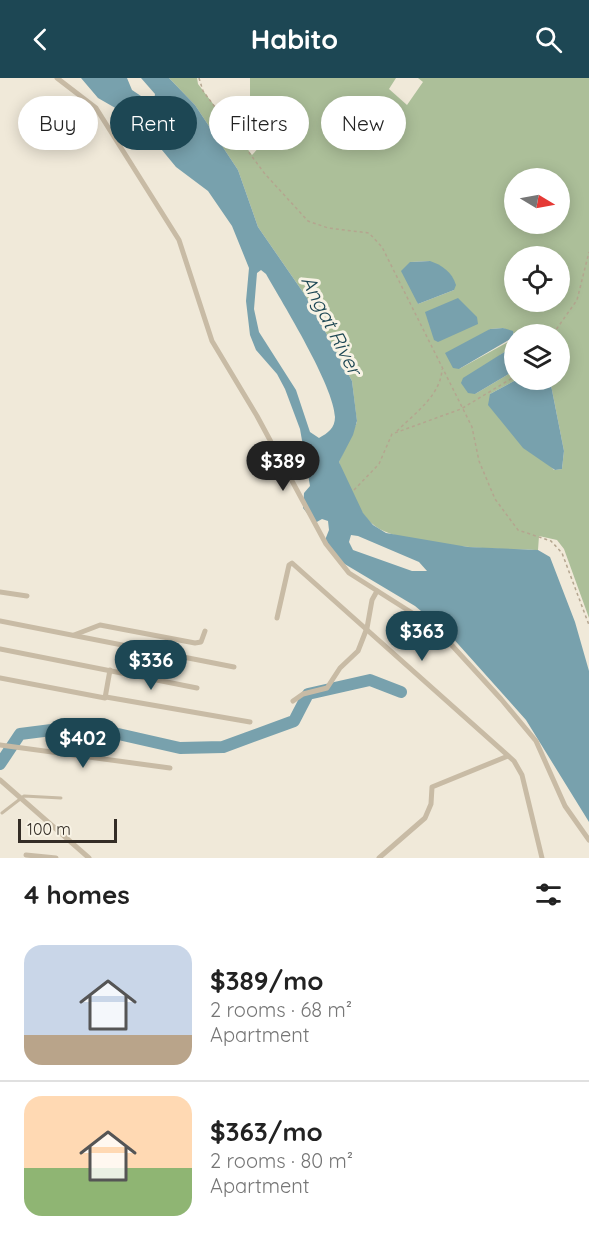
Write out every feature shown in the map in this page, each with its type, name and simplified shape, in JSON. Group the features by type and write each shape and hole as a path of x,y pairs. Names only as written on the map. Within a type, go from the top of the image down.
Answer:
{"street":[{"path":"57,78 96,108 179,240 212,341 257,416 314,526 344,567 435,628 525,726 536,741 565,806 589,840"},
{"path":"277,618 289,565 292,563 519,767 542,858"},
{"path":"293,701 303,694 327,688 340,668 358,651 367,628 372,600 377,591"},
{"path":"0,592 27,596"},
{"path":"0,621 234,667"},
{"path":"72,636 100,625 195,643 201,642 205,631"},
{"path":"0,649 197,688"},
{"path":"106,697 110,670"},
{"path":"0,678 250,722"},
{"path":"0,745 170,768"},
{"path":"379,858 425,818 431,804 432,787 508,756"},
{"path":"0,780 89,858"},
{"path":"26,855 40,854 56,858"}],"lane":[{"path":"2,813 20,798 32,795 61,798"}],"path":[{"path":"199,78 203,91 265,174 309,221 328,228 360,231 375,237 472,427 479,461 495,499 518,530 556,545 562,553 589,625"},
{"path":"560,324 577,300 589,252"},
{"path":"354,490 385,456 389,439 430,399 442,379 442,368"},
{"path":"397,432 461,409 504,383"}],"green space":[{"path":"169,78 197,78 198,84 209,98 209,126 197,108 197,96 186,96"},
{"path":"250,78 396,78 389,89 397,96 321,96 321,150 406,150 406,104 423,82 418,78 589,78 589,618 564,549 557,540 539,536 538,550 453,546 388,533 375,526 363,514 349,488 339,462 357,422 352,381 307,298 258,227 238,170 225,150 248,150 252,155 257,150 309,150 309,96 250,96","holes":["429,261 454,290 418,304 410,262","504,324 570,324 570,390 552,390 564,451 562,469 554,470 490,394 504,386 504,377 475,394 500,355 504,352 504,344 459,369 490,329 503,328"]}],"water":[{"path":"81,78 127,78 132,90 141,96 110,96 110,105 98,98"},
{"path":"141,78 169,78 186,96 155,96"},
{"path":"197,108 209,126 209,150 225,150 238,170 258,227 307,298 352,381 357,421 353,435 339,462 363,513 373,525 386,533 468,547 538,550 550,557 575,622 589,671 589,822 526,720 450,635 415,606 343,563 325,540 329,530 328,521 322,519 315,523 303,508 304,493 310,486 300,429 285,389 277,374 256,350 250,335 246,301 249,268 232,226 208,191 176,167 162,150 197,150","holes":["261,270 266,274 317,366 332,403 334,424 319,438 310,432 296,390 259,332 254,309 257,273","351,535 419,562 427,571 412,571 353,550 349,542"]},
{"path":"430,261 446,270 456,285 454,290 418,304 401,271 410,262"},
{"path":"458,298 477,317 478,324 438,342 434,340 425,312"},
{"path":"504,328 504,343 459,369 453,368 445,353 490,329"},
{"path":"504,352 504,377 475,394 468,393 461,383 463,378"},
{"path":"504,386 504,390 552,390 564,451 562,469 555,470 523,448 488,405 490,394"}],"waterway":[{"path":"0,764 20,734 83,726 180,748 223,747 294,721 308,694 370,680 401,692"}],"water label":[{"name":"Angat River","path":"332,325"}]}
